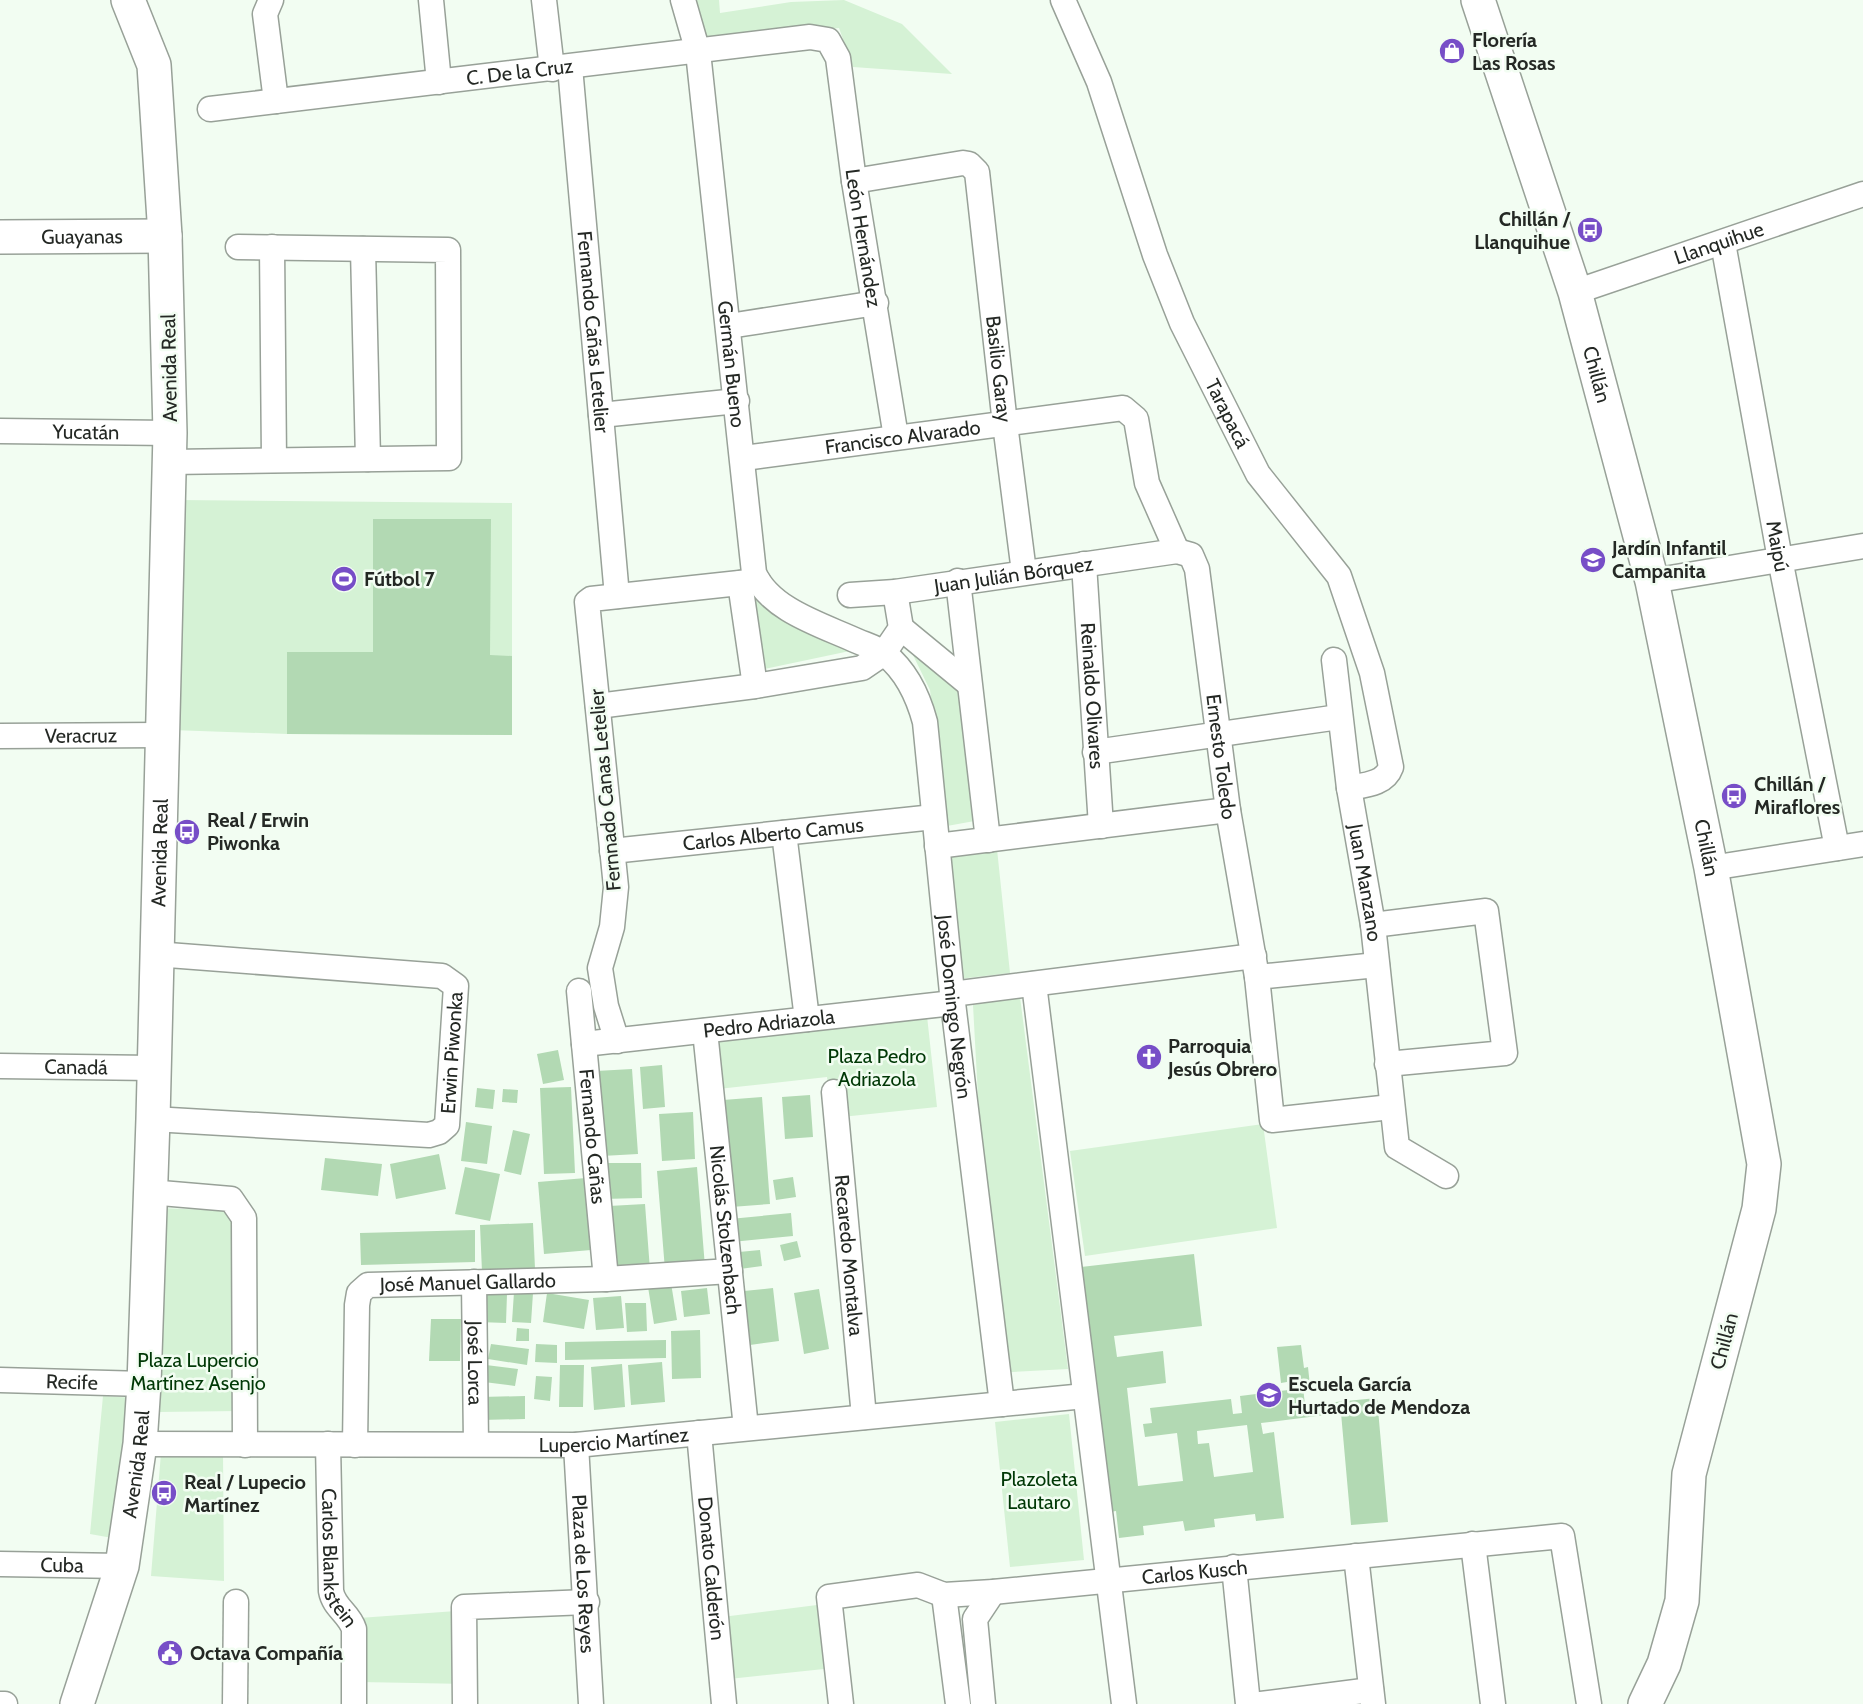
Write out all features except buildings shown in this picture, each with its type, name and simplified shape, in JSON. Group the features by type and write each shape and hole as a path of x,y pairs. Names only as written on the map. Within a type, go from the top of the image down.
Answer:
{"street":[{"name":"Avenida Real","path":"77,1704 122,1566 140,1444 153,1119 155,954 170,448 165,236 154,65 128,0"},
{"path":"271,0 265,14 276,101"},
{"path":"431,0 439,82"},
{"name":"Fernando Cañas Letelier","path":"544,0 561,68 601,415 617,596"},
{"name":"Germán Bueno","path":"683,0 698,52 744,458 754,573 749,582 755,686"},
{"name":"Tarapacá","path":"1063,0 1099,82 1155,255 1182,322 1258,474 1339,576 1347,597 1372,673 1391,768 1389,773 1378,781 1349,788"},
{"name":"Chillán","path":"1478,0 1575,292 1652,581 1711,868 1764,1164 1760,1209 1689,1474 1682,1601 1664,1664 1645,1704"},
{"name":"C. De la Cruz","path":"210,109 810,37 828,40"},
{"name":"León Hernández","path":"828,40 838,58 854,181 876,303 896,437"},
{"name":"Basilio Garay","path":"854,181 963,163 974,167 979,178 1005,424 1024,572"},
{"name":"Llanquihue","path":"1575,292 1863,194"},
{"name":"Guayanas","path":"0,237 165,236"},
{"name":"Maipú","path":"1723,243 1780,559 1837,848"},
{"path":"238,247 363,249 368,459"},
{"path":"272,247 274,460"},
{"name":"Yucatán","path":"0,431 274,460 449,458 448,250 363,249"},
{"path":"729,326 876,303"},
{"path":"601,415 737,400"},
{"name":"Francisco Alvarado","path":"744,458 1005,424 1108,408 1123,408 1132,413"},
{"name":"Ernesto Toledo","path":"1132,413 1137,425 1147,483 1177,551 1191,555 1197,569 1228,810 1256,966 1272,1120 1391,1107"},
{"path":"1652,581 1863,546"},
{"name":"Juan Julián Bórquez","path":"850,595 895,592 958,580 1177,551"},
{"name":"Reinaldo Olivares","path":"1084,564 1101,826"},
{"path":"958,580 988,840"},
{"path":"617,596 749,582 786,608 884,653"},
{"path":"895,592 901,628 969,684"},
{"name":"Fernnado Canas Letelier","path":"617,596 591,599 586,603 616,887 615,907 600,968 606,1006 617,1041"},
{"path":"598,706 755,686 862,668 884,653 901,628"},
{"name":"José Domingo Negrón","path":"884,653 900,668 920,704 925,722 953,998 1002,1404"},
{"name":"Juan Manzano","path":"1334,660 1349,788 1373,925 1397,1147 1446,1176"},
{"path":"1095,752 1340,717"},
{"name":"Veracruz","path":"0,736 161,735"},
{"path":"937,846 1228,810"},
{"name":"Carlos Alberto Camus","path":"612,851 934,817"},
{"path":"784,833 807,1020"},
{"path":"1711,868 1863,844"},
{"path":"1373,925 1486,911 1505,1053 1387,1064"},
{"name":"Erwin Piwonka","path":"153,1119 429,1135 439,1132 447,1125 456,986 450,979 442,976 155,954"},
{"name":"Pedro Adriazola","path":"584,1044 807,1020 1034,984 1256,966 1377,965"},
{"path":"1034,984 1124,1704"},
{"name":"Fernando Cañas","path":"579,992 606,1279"},
{"name":"Nicolás Stolzenbach","path":"705,1031 746,1428"},
{"name":"Canadá","path":"0,1066 153,1068"},
{"name":"Recaredo Montalva","path":"834,1092 864,1417"},
{"path":"149,1192 231,1199 244,1218 245,1444"},
{"name":"José Manuel Gallardo","path":"355,1445 359,1293 368,1285 606,1279 730,1271"},
{"name":"José Lorca","path":"474,1282 476,1444"},
{"name":"Recife","path":"0,1380 144,1384"},
{"name":"Lupercio Martínez","path":"140,1444 576,1445 1085,1396"},
{"name":"Donato Calderón","path":"699,1433 724,1704"},
{"name":"Carlos Blankstein","path":"328,1444 331,1591 333,1602 354,1629 354,1704"},
{"name":"Plaza de Los Reyes","path":"576,1445 587,1602 591,1704"},
{"name":"Carlos Kusch","path":"841,1704 829,1597 918,1585 944,1595 993,1592 1562,1536 1589,1704"},
{"path":"1473,1544 1493,1704"},
{"path":"1261,1704 1372,1697 1356,1556"},
{"name":"Cuba","path":"0,1564 122,1566"},
{"path":"1234,1568 1248,1704"},
{"path":"983,1704 975,1619 993,1592"},
{"path":"944,1595 958,1704"},
{"path":"235,1704 236,1602"},
{"path":"465,1704 464,1607 587,1602"},
{"path":"947,1621 975,1619"},
{"path":"0,1704 5,1704"}],"green space":[{"path":"692,0 719,0 720,13 791,2 844,0 902,24 952,74 853,67 839,28 722,37 704,43"},
{"name":"Fútbol 7","path":"178,500 512,503 512,735 287,734 171,730"},
{"path":"751,588 864,648 760,670"},
{"path":"911,651 963,687 980,820 947,826 930,690"},
{"path":"997,849 1010,973 959,979 946,855"},
{"path":"1020,997 1068,1369 993,1373 973,1005"},
{"name":"Plaza Pedro Adriazola","path":"927,1016 937,1107 832,1118 832,1124 827,1077 718,1089 713,1039"},
{"path":"1263,1124 1277,1228 1085,1256 1070,1151"},
{"name":"Plaza Lupercio Martínez Asenjo","path":"160,1208 234,1211 239,1411 158,1412"},
{"path":"103,1396 136,1398 118,1539 90,1534"},
{"name":"Plazoleta Lautaro","path":"1069,1414 1084,1560 1010,1567 995,1422"},
{"path":"223,1452 224,1581 151,1576 161,1453"},
{"path":"817,1605 824,1669 729,1679 722,1617"},
{"path":"470,1610 468,1684 360,1682 359,1618"}],"place":[{"name":"Florería Las Rosas","path":"1452,51"},
{"name":"Chillán / Llanquihue","path":"1590,230"},
{"name":"Jardín Infantil Campanita","path":"1593,560"},
{"name":"Fútbol 7","path":"344,579"},
{"name":"Chillán / Miraflores","path":"1734,796"},
{"name":"Real / Erwin Piwonka","path":"187,832"},
{"name":"Parroquia Jesús Obrero","path":"1149,1057"},
{"name":"Escuela García Hurtado de Mendoza","path":"1269,1395"},
{"name":"Real / Lupecio Martínez","path":"164,1493"},
{"name":"Octava Compañía","path":"170,1653"}]}
